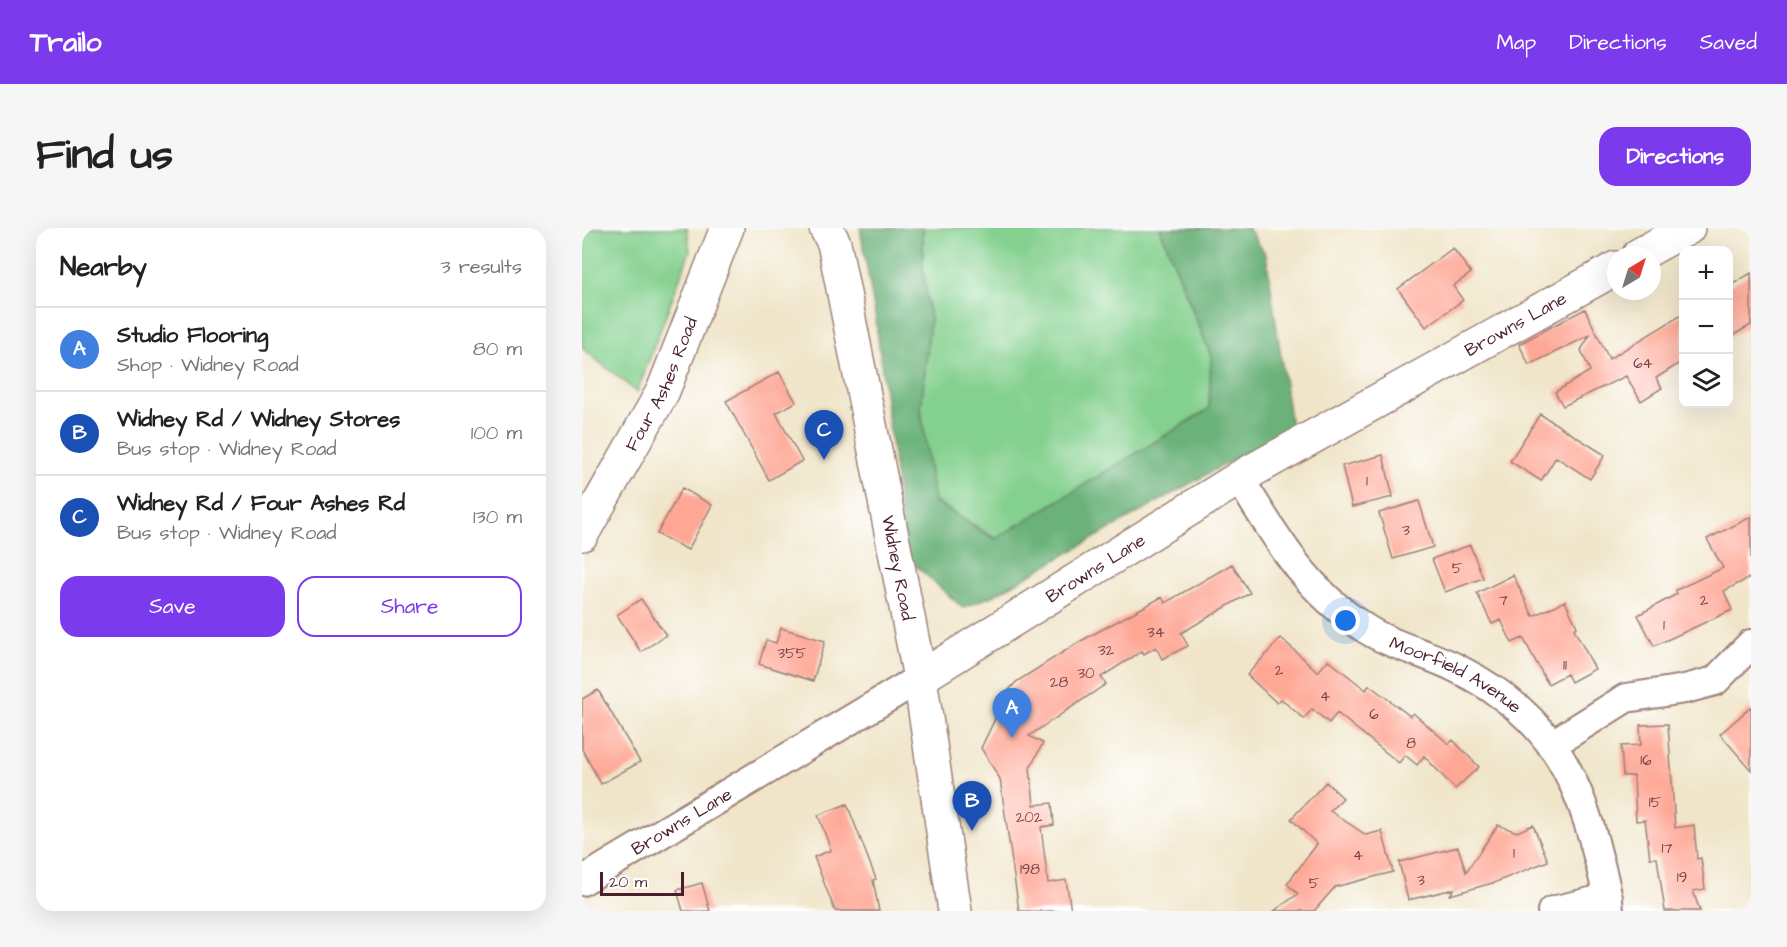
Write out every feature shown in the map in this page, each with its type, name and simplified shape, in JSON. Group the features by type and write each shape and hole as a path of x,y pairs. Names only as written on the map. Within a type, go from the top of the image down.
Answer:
{"street":[{"name":"Four Ashes Road","path":"582,534 663,391 727,228"},
{"name":"Widney Road","path":"826,228 837,254 921,678 955,911"},
{"path":"1655,246 1688,228"},
{"name":"Browns Lane","path":"582,881 921,678 1239,478 1607,273"},
{"name":"Moorfield Avenue","path":"1239,478 1290,560 1321,594 1364,628 1457,668 1502,694 1529,717 1574,780 1587,813 1609,904"},
{"path":"1551,745 1626,698 1685,689 1715,681 1751,644"},
{"path":"1552,911 1609,904"}],"green space":[{"path":"582,228 687,228 690,251 637,392 582,348"},
{"path":"860,228 923,228 923,270 930,320 921,409 934,501 995,539 1209,409 1211,356 1160,228 1248,228 1266,255 1292,433 1242,454 994,595 963,608 906,557 875,314"},
{"path":"923,228 1160,228 1211,356 1209,409 996,539 934,501 921,409 930,320 923,270"}],"building":[{"path":"1453,248 1471,273 1453,286 1463,300 1426,327 1398,289"},
{"path":"1751,273 1751,325 1733,335 1733,300 1733,284"},
{"path":"1585,309 1609,359 1679,316 1679,364 1656,378 1662,388 1641,401 1626,376 1563,406 1555,392 1590,371 1581,350 1590,335 1529,365 1519,344"},
{"path":"779,372 796,402 776,413 802,461 769,480 726,401"},
{"path":"1540,414 1605,455 1590,479 1556,457 1541,481 1510,461"},
{"path":"1383,455 1393,497 1352,507 1342,466"},
{"path":"682,488 712,505 688,550 657,534"},
{"path":"1419,501 1433,547 1393,559 1379,513"},
{"path":"1751,517 1751,577 1724,591 1732,610 1654,646 1638,615 1677,594 1676,590 1723,568 1707,539"},
{"path":"1470,545 1483,578 1445,592 1432,559"},
{"path":"1232,564 1250,593 1181,633 1188,646 1162,659 1156,647 1144,654 1142,651 1101,677 1106,684 1029,736 1043,743 1030,768 1034,805 1052,803 1054,825 1041,827 1048,883 1066,880 1071,911 1019,911 1000,779 981,748 1009,690 1016,682 1079,642 1162,597 1165,603"},
{"path":"1513,575 1533,616 1565,601 1577,627 1574,629 1595,669 1571,682 1567,674 1548,684 1523,638 1512,643 1501,620 1492,624 1477,593"},
{"path":"641,599 666,635 641,652 617,615"},
{"path":"781,628 825,641 813,681 759,664 766,640 776,643"},
{"path":"1281,638 1318,672 1328,660 1366,690 1369,685 1410,716 1413,713 1449,744 1453,740 1479,767 1455,789 1424,756 1417,765 1405,755 1399,763 1337,713 1329,723 1312,709 1304,719 1281,699 1277,703 1247,675"},
{"path":"598,690 640,762 601,784 582,749 582,699"},
{"path":"1751,707 1751,770 1720,734"},
{"path":"1668,724 1675,828 1694,825 1697,859 1701,858 1705,889 1693,891 1700,911 1665,911 1657,858 1650,858 1645,820 1636,821 1634,776 1623,776 1621,746 1641,745 1640,725"},
{"path":"1326,782 1343,798 1330,811 1366,835 1382,831 1393,872 1335,887 1314,911 1274,911 1298,894 1287,884 1317,844 1291,819"},
{"path":"847,804 876,879 873,880 879,911 835,911 814,857 831,850 818,815"},
{"path":"1498,825 1517,832 1533,825 1548,861 1496,882 1450,895 1454,889 1408,900 1399,862 1458,847 1466,872"},
{"path":"702,883 710,911 683,911 677,890"}],"place":[{"name":"Widney Rd / Four Ashes Rd","path":"824,460"},
{"name":"Studio Flooring","path":"1012,738"},
{"name":"Widney Rd / Widney Stores","path":"972,831"}]}
